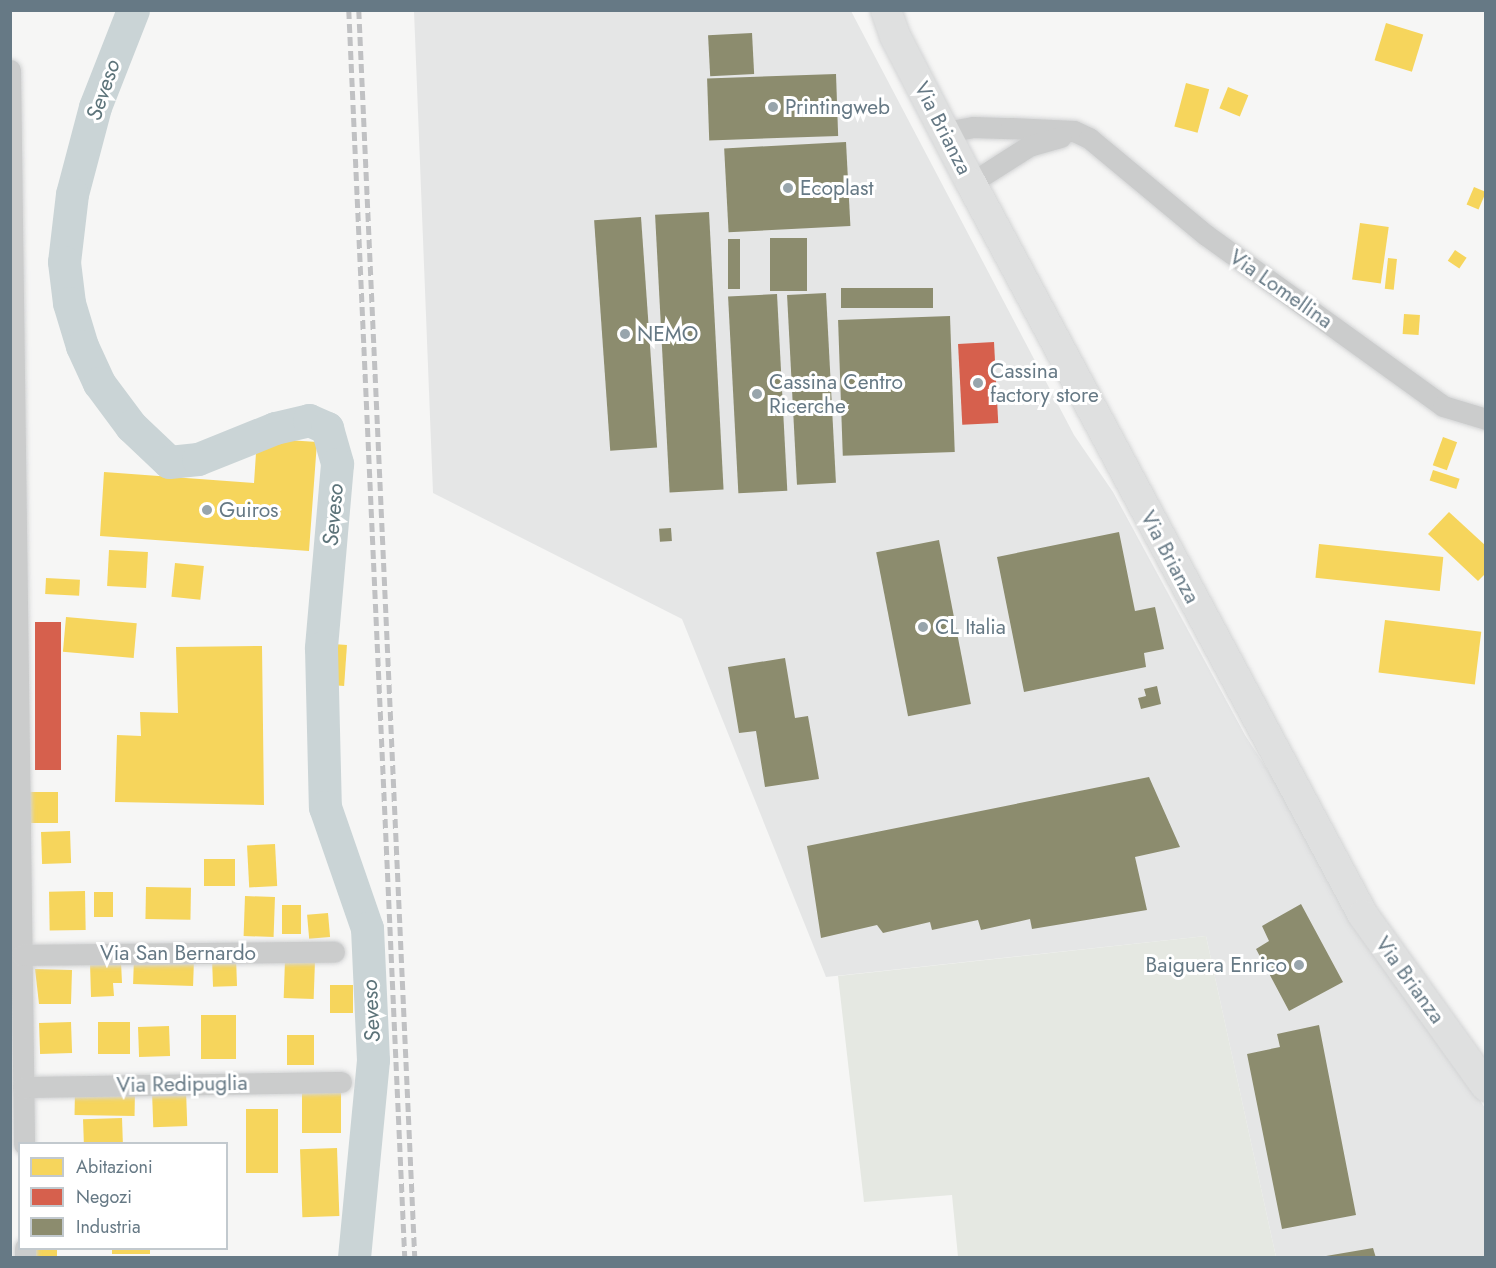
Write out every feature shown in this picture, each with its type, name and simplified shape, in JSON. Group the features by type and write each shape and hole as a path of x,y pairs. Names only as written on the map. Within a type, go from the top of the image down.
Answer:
{"street":[{"name":"Via Brianza","path":"886,10 895,36 971,183 1363,915 1485,1086"},
{"path":"10,70 16,821 22,955 24,1142"},
{"name":"Via Lomellina","path":"945,132 973,127 1074,131 1089,138 1206,235 1443,406 1485,419"},
{"path":"971,183 1029,146 1063,137 1089,138"},
{"name":"Via San Bernardo","path":"22,955 334,952"},
{"name":"Via Redipuglia","path":"23,1087 341,1082"}],"shaded area":[{"path":"414,11 851,11 1074,435 1113,492 1245,735 1485,1108 1485,1257 1276,1257 1206,936 826,977 682,619 433,493"},
{"path":"1206,936 1276,1257 958,1257 952,1195 864,1202 838,976"}],"building: Abitazioni":[{"path":"1386,23 1423,34 1412,72 1375,60"},
{"path":"1186,83 1209,89 1198,133 1174,126"},
{"path":"1228,87 1248,95 1240,117 1219,108"},
{"path":"1474,187 1486,192 1479,210 1467,204"},
{"path":"1360,223 1389,227 1381,283 1352,279"},
{"path":"1455,250 1467,258 1459,269 1448,261"},
{"path":"1388,258 1397,259 1394,290 1385,289"},
{"path":"1404,314 1420,315 1419,335 1403,334"},
{"path":"1443,437 1457,442 1447,470 1433,465"},
{"name":"Guiros","path":"257,438 317,442 309,551 100,536 104,472 254,483"},
{"path":"1433,470 1460,479 1456,489 1430,480"},
{"path":"1449,512 1486,546 1486,573 1478,581 1428,534"},
{"path":"1319,544 1443,557 1440,591 1315,578"},
{"path":"109,550 148,552 146,588 107,586"},
{"path":"175,563 204,566 200,600 171,597"},
{"path":"46,578 80,580 79,596 45,594"},
{"path":"66,617 137,623 134,658 63,652"},
{"path":"1385,620 1481,632 1475,684 1379,673"},
{"path":"333,644 347,645 344,686 330,685"},
{"path":"262,646 264,805 115,802 117,735 141,736 140,712 178,713 176,647"},
{"path":"29,792 58,792 58,823 29,823"},
{"path":"70,831 71,863 42,864 41,832"},
{"path":"275,844 277,886 249,887 247,845"},
{"path":"204,859 235,859 235,886 204,886"},
{"path":"146,887 191,888 190,920 145,919"},
{"path":"85,891 86,930 50,931 49,892"},
{"path":"94,892 113,892 113,917 94,917"},
{"path":"245,896 275,897 274,937 244,936"},
{"path":"282,905 301,905 301,934 282,934"},
{"path":"328,913 330,937 309,939 307,915"},
{"path":"236,957 237,986 213,987 212,958"},
{"path":"134,958 194,960 193,986 133,984"},
{"path":"285,960 315,961 314,999 284,998"},
{"path":"90,962 121,962 122,983 113,983 114,996 91,997"},
{"path":"35,969 72,970 71,1004 39,1004"},
{"path":"330,985 353,985 353,1013 330,1013"},
{"path":"201,1015 236,1015 236,1059 201,1059"},
{"path":"71,1022 72,1053 40,1054 39,1023"},
{"path":"98,1022 130,1022 130,1054 98,1054"},
{"path":"169,1026 170,1056 139,1057 138,1027"},
{"path":"287,1035 314,1035 314,1065 287,1065"},
{"path":"75,1089 135,1090 135,1116 75,1115"},
{"path":"186,1090 187,1126 153,1127 152,1091"},
{"path":"302,1091 341,1091 341,1133 302,1133"},
{"path":"246,1109 278,1109 278,1173 246,1173"},
{"path":"122,1118 123,1142 84,1142 83,1119"},
{"path":"337,1148 339,1216 302,1217 300,1149"},
{"path":"30,1250 57,1250 57,1258 30,1258"},
{"path":"112,1250 150,1250 150,1254 112,1254"}],"building: Negozi":[{"name":"Cassina factory store","path":"994,342 998,423 962,425 958,344"},
{"path":"35,622 61,622 61,770 35,770"}],"building: Industria":[{"path":"752,33 754,74 710,76 708,35"},
{"name":"Printingweb","path":"836,74 838,136 709,140 707,79"},
{"name":"Ecoplast","path":"846,142 850,226 729,232 724,148"},
{"path":"709,212 724,490 670,492 655,215"},
{"name":"NEMO","path":"641,217 657,447 610,451 594,220"},
{"path":"770,238 807,238 807,291 770,291"},
{"path":"728,239 740,239 740,289 728,289"},
{"path":"841,288 933,288 933,308 841,308"},
{"path":"826,293 836,483 797,485 787,295"},
{"name":"Cassina Centro Ricerche","path":"777,294 787,491 738,493 728,297"},
{"path":"950,316 955,452 843,456 838,320"},
{"path":"671,528 672,541 660,542 659,529"},
{"path":"1119,532 1135,611 1155,607 1164,649 1144,653 1146,667 1024,692 997,557"},
{"name":"CL Italia","path":"939,540 971,704 908,716 876,552"},
{"path":"785,658 795,718 808,716 819,779 765,787 756,731 739,733 728,667"},
{"path":"1157,686 1161,704 1141,709 1138,698 1146,696 1144,689"},
{"path":"1149,777 1180,847 1135,857 1147,910 1032,929 1030,919 981,930 978,920 932,930 930,922 883,933 877,925 821,938 807,846"},
{"name":"Baiguera Enrico","path":"1301,904 1343,982 1289,1011 1256,949 1269,941 1262,926"},
{"path":"1319,1025 1356,1215 1282,1229 1247,1054 1280,1047 1277,1034"},
{"path":"1373,1248 1376,1258 1326,1258 1326,1256"}],"waterway":[{"name":"Seveso","path":"133,10 95,107 72,194 64,262 69,303 82,346 99,383 131,426 169,462 198,459 275,428 309,420 327,428 337,464 321,648 325,807 367,928 373,1060 354,1258"}],"railway":[{"path":"349,10 405,1258"},
{"path":"359,10 415,1258"}],"place":[{"name":"Printingweb","path":"773,107"},
{"name":"Ecoplast","path":"788,188"},
{"name":"NEMO","path":"625,334"},
{"name":"Cassina factory store","path":"978,383"},
{"name":"Cassina Centro Ricerche","path":"757,394"},
{"name":"Guiros","path":"207,510"},
{"name":"CL Italia","path":"923,627"},
{"name":"Baiguera Enrico","path":"1299,965"}]}
